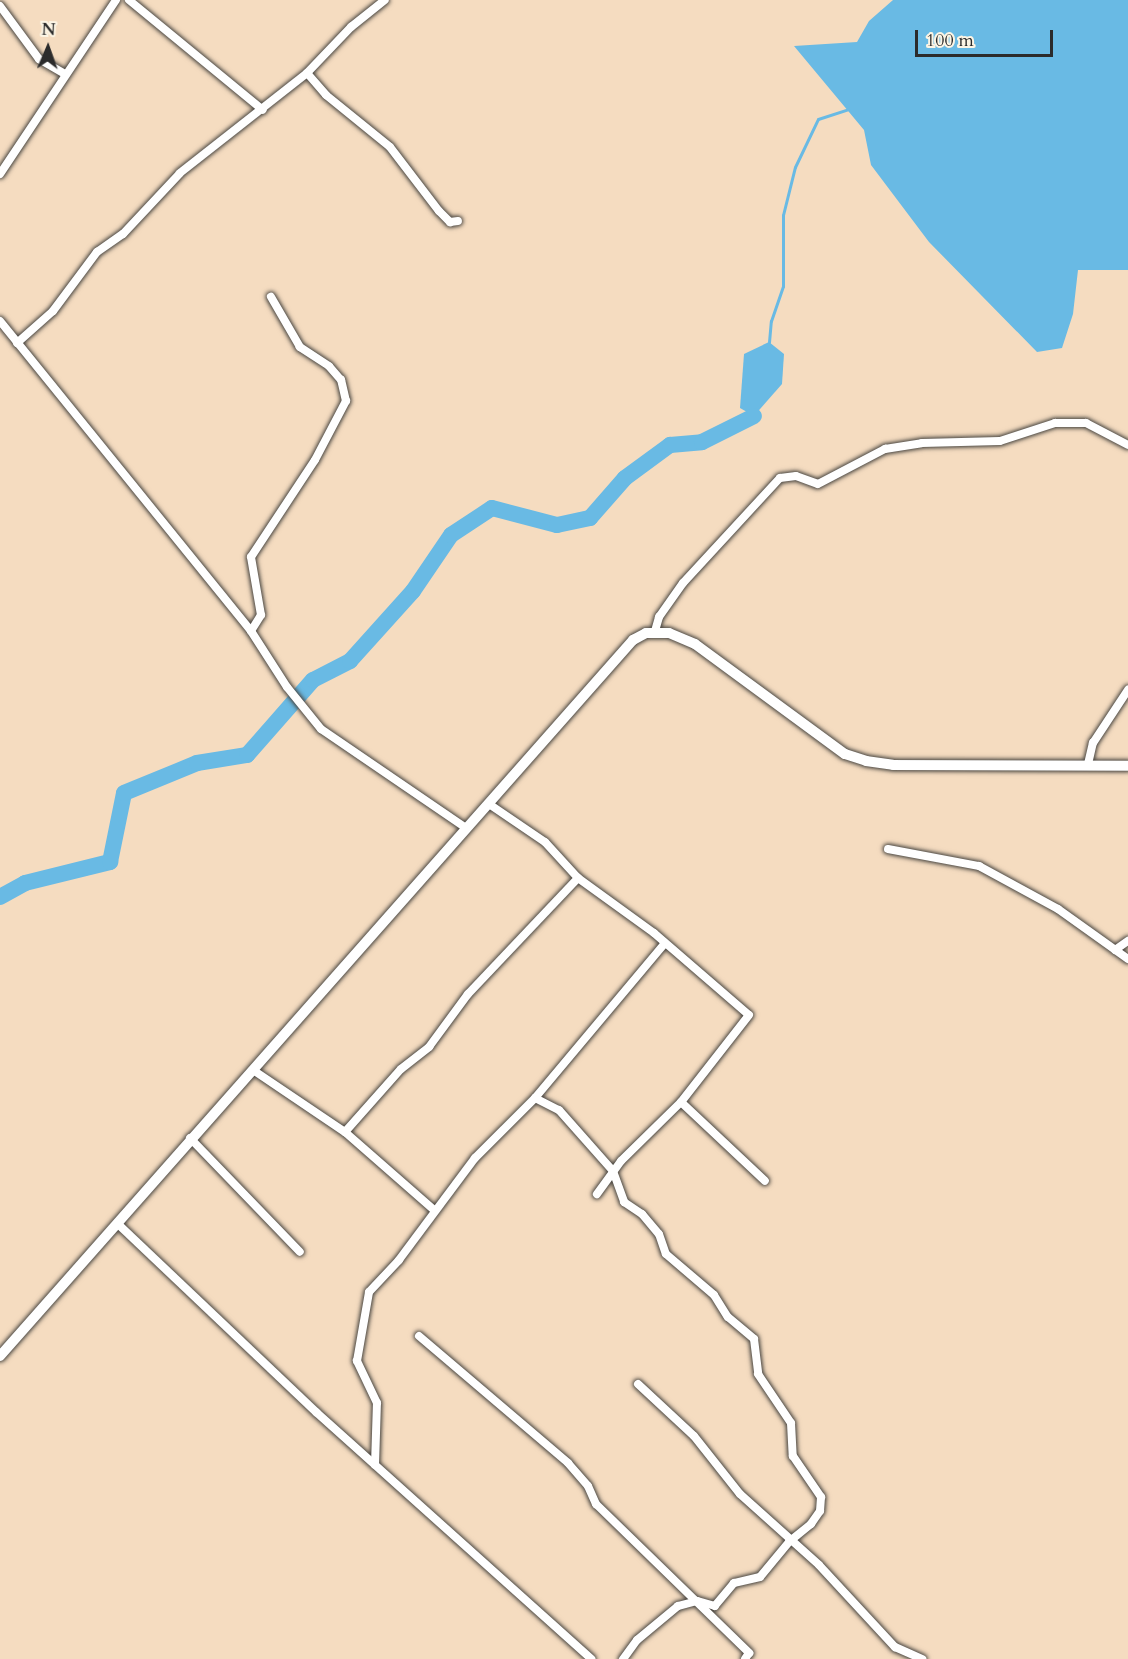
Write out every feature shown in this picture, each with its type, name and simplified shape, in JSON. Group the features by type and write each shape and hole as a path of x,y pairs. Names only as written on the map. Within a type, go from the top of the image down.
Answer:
{"street":[{"path":"0,174 116,0"},
{"path":"129,0 263,110"},
{"path":"17,343 53,311 97,252 123,234 180,173 263,110 307,72 351,27 385,0"},
{"path":"0,6 39,59 65,74"},
{"path":"307,72 326,94 390,147 450,222 458,222"},
{"path":"251,631 261,615 251,557 315,460 346,401 341,380 329,366 300,347 271,297"},
{"path":"0,321 251,631 308,715 321,729 466,828"},
{"path":"655,632 659,617 683,583 780,478 796,476 818,484 885,449 922,444 1000,441 1055,423 1086,423 1128,446"},
{"path":"0,1356 119,1225 190,1138 253,1070 633,640 655,632 695,644 845,754 866,761 893,765 1088,764 1128,766"},
{"path":"1088,764 1093,743 1128,690"},
{"path":"489,804 545,842 578,878 664,944 749,1015 681,1102 613,1171 597,1194"},
{"path":"888,849 979,866 1058,909 1128,959"},
{"path":"345,1132 401,1069 429,1047 468,994 578,878"},
{"path":"1115,950 1128,941"},
{"path":"375,1465 377,1403 357,1361 369,1292 399,1260 434,1210 475,1158 535,1098 664,944"},
{"path":"253,1070 345,1132 434,1210"},
{"path":"535,1098 559,1110 613,1171 624,1202 642,1214 659,1234 666,1254 714,1295 728,1317 754,1339 758,1374 790,1423 793,1456 821,1497 820,1511 789,1542 760,1577 734,1583 715,1606 697,1602 678,1606 637,1640 623,1659"},
{"path":"681,1102 765,1181"},
{"path":"190,1138 300,1252"},
{"path":"119,1225 171,1278 591,1659"},
{"path":"419,1336 568,1463 588,1486 596,1503 749,1653 745,1659"},
{"path":"638,1384 694,1436 740,1494 789,1542 819,1565 896,1647 922,1659"}],"water":[{"path":"893,0 1128,0 1128,270 1078,270 1073,314 1062,348 1037,352 929,242 871,165 864,130 794,46 857,42 869,21"},
{"path":"769,342 784,354 782,384 754,416 740,408 744,354"}],"waterway":[{"path":"769,342 771,321 783,286 783,215 795,167 818,119 848,109"},
{"path":"0,897 25,883 110,862 124,793 197,763 247,755 313,680 350,661 413,591 451,535 492,508 557,525 590,518 625,478 670,445 702,442 754,416"}]}
